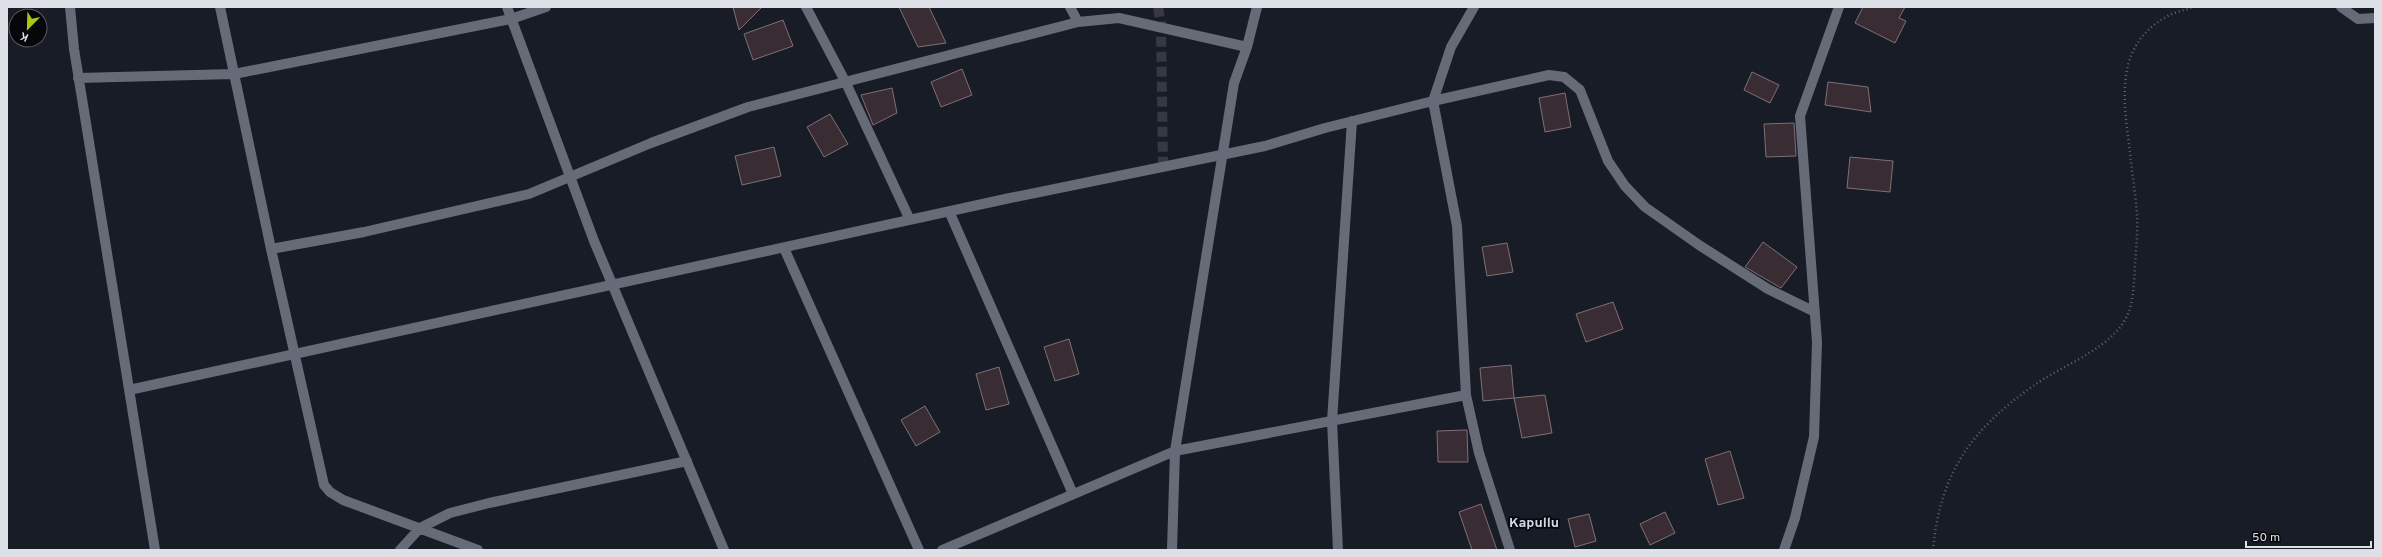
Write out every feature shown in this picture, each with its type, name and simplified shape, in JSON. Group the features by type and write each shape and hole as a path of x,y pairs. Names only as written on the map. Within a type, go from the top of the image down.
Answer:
{"street":[{"path":"70,7 78,78 155,550"},
{"path":"220,7 271,249 324,485 336,497 478,550"},
{"path":"507,7 612,285 724,550"},
{"path":"78,78 234,74 512,19 546,7"},
{"path":"807,7 846,83 910,220"},
{"path":"1070,7 1078,22"},
{"path":"1172,550 1175,451 1234,83 1247,47 1257,7"},
{"path":"1474,7 1451,47 1433,101 1457,226 1466,395 1479,453 1510,550"},
{"path":"1784,550 1795,518 1814,437 1817,342 1800,116 1839,7"},
{"path":"2341,7 2358,19 2375,18"},
{"path":"271,249 364,232 529,194 651,143 748,107 846,83 1078,22 1120,18 1247,47"},
{"path":"129,390 949,211 1265,146 1352,121 1549,75 1557,75 1571,80 1583,96 1608,161 1635,197 1699,245 1768,289 1815,312"},
{"path":"1338,550 1332,421 1352,121"},
{"path":"949,211 1073,494"},
{"path":"784,248 919,550"},
{"path":"942,550 1175,451 1466,395"},
{"path":"400,550 420,528 450,513 489,502 687,461"}],"path":[{"path":"1933,550 1936,518 1946,486 1964,453 1976,436 1990,421 2033,385 2108,340 2125,320 2133,293 2137,216 2123,100 2125,77 2133,54 2147,33 2166,16 2194,7"}],"building":[{"path":"733,7 762,7 739,30"},
{"path":"899,7 929,7 946,43 918,47"},
{"path":"1863,7 1905,7 1899,18 1906,21 1895,43 1855,23"},
{"path":"783,20 793,46 753,60 744,34"},
{"path":"962,69 972,95 941,107 931,82"},
{"path":"1752,72 1779,85 1770,103 1744,90"},
{"path":"1828,82 1868,87 1871,112 1825,105"},
{"path":"892,88 897,113 873,125 861,95"},
{"path":"1565,93 1571,127 1545,132 1539,98"},
{"path":"830,114 848,144 824,157 807,127"},
{"path":"1794,123 1796,156 1766,157 1764,124"},
{"path":"774,147 781,176 742,185 735,156"},
{"path":"1850,157 1893,161 1890,192 1847,188"},
{"path":"1763,242 1797,267 1781,288 1745,267"},
{"path":"1507,243 1513,272 1487,276 1482,247"},
{"path":"1613,302 1623,329 1586,342 1576,314"},
{"path":"1069,339 1079,374 1055,381 1044,347"},
{"path":"1511,365 1514,398 1483,401 1480,368"},
{"path":"999,367 1009,404 986,410 976,374"},
{"path":"1545,395 1552,433 1522,438 1514,398"},
{"path":"925,406 940,432 916,446 901,420"},
{"path":"1467,430 1468,462 1438,462 1437,431"},
{"path":"1730,451 1744,498 1718,505 1705,459"},
{"path":"1481,504 1497,550 1472,550 1459,512"},
{"path":"1665,512 1675,533 1650,545 1640,524"},
{"path":"1589,514 1596,541 1575,547 1568,519"}],"tunnel":[{"path":"1158,7 1161,25 1163,167"}],"district":[{"name":"Kapullu","path":"1534,523"}]}
